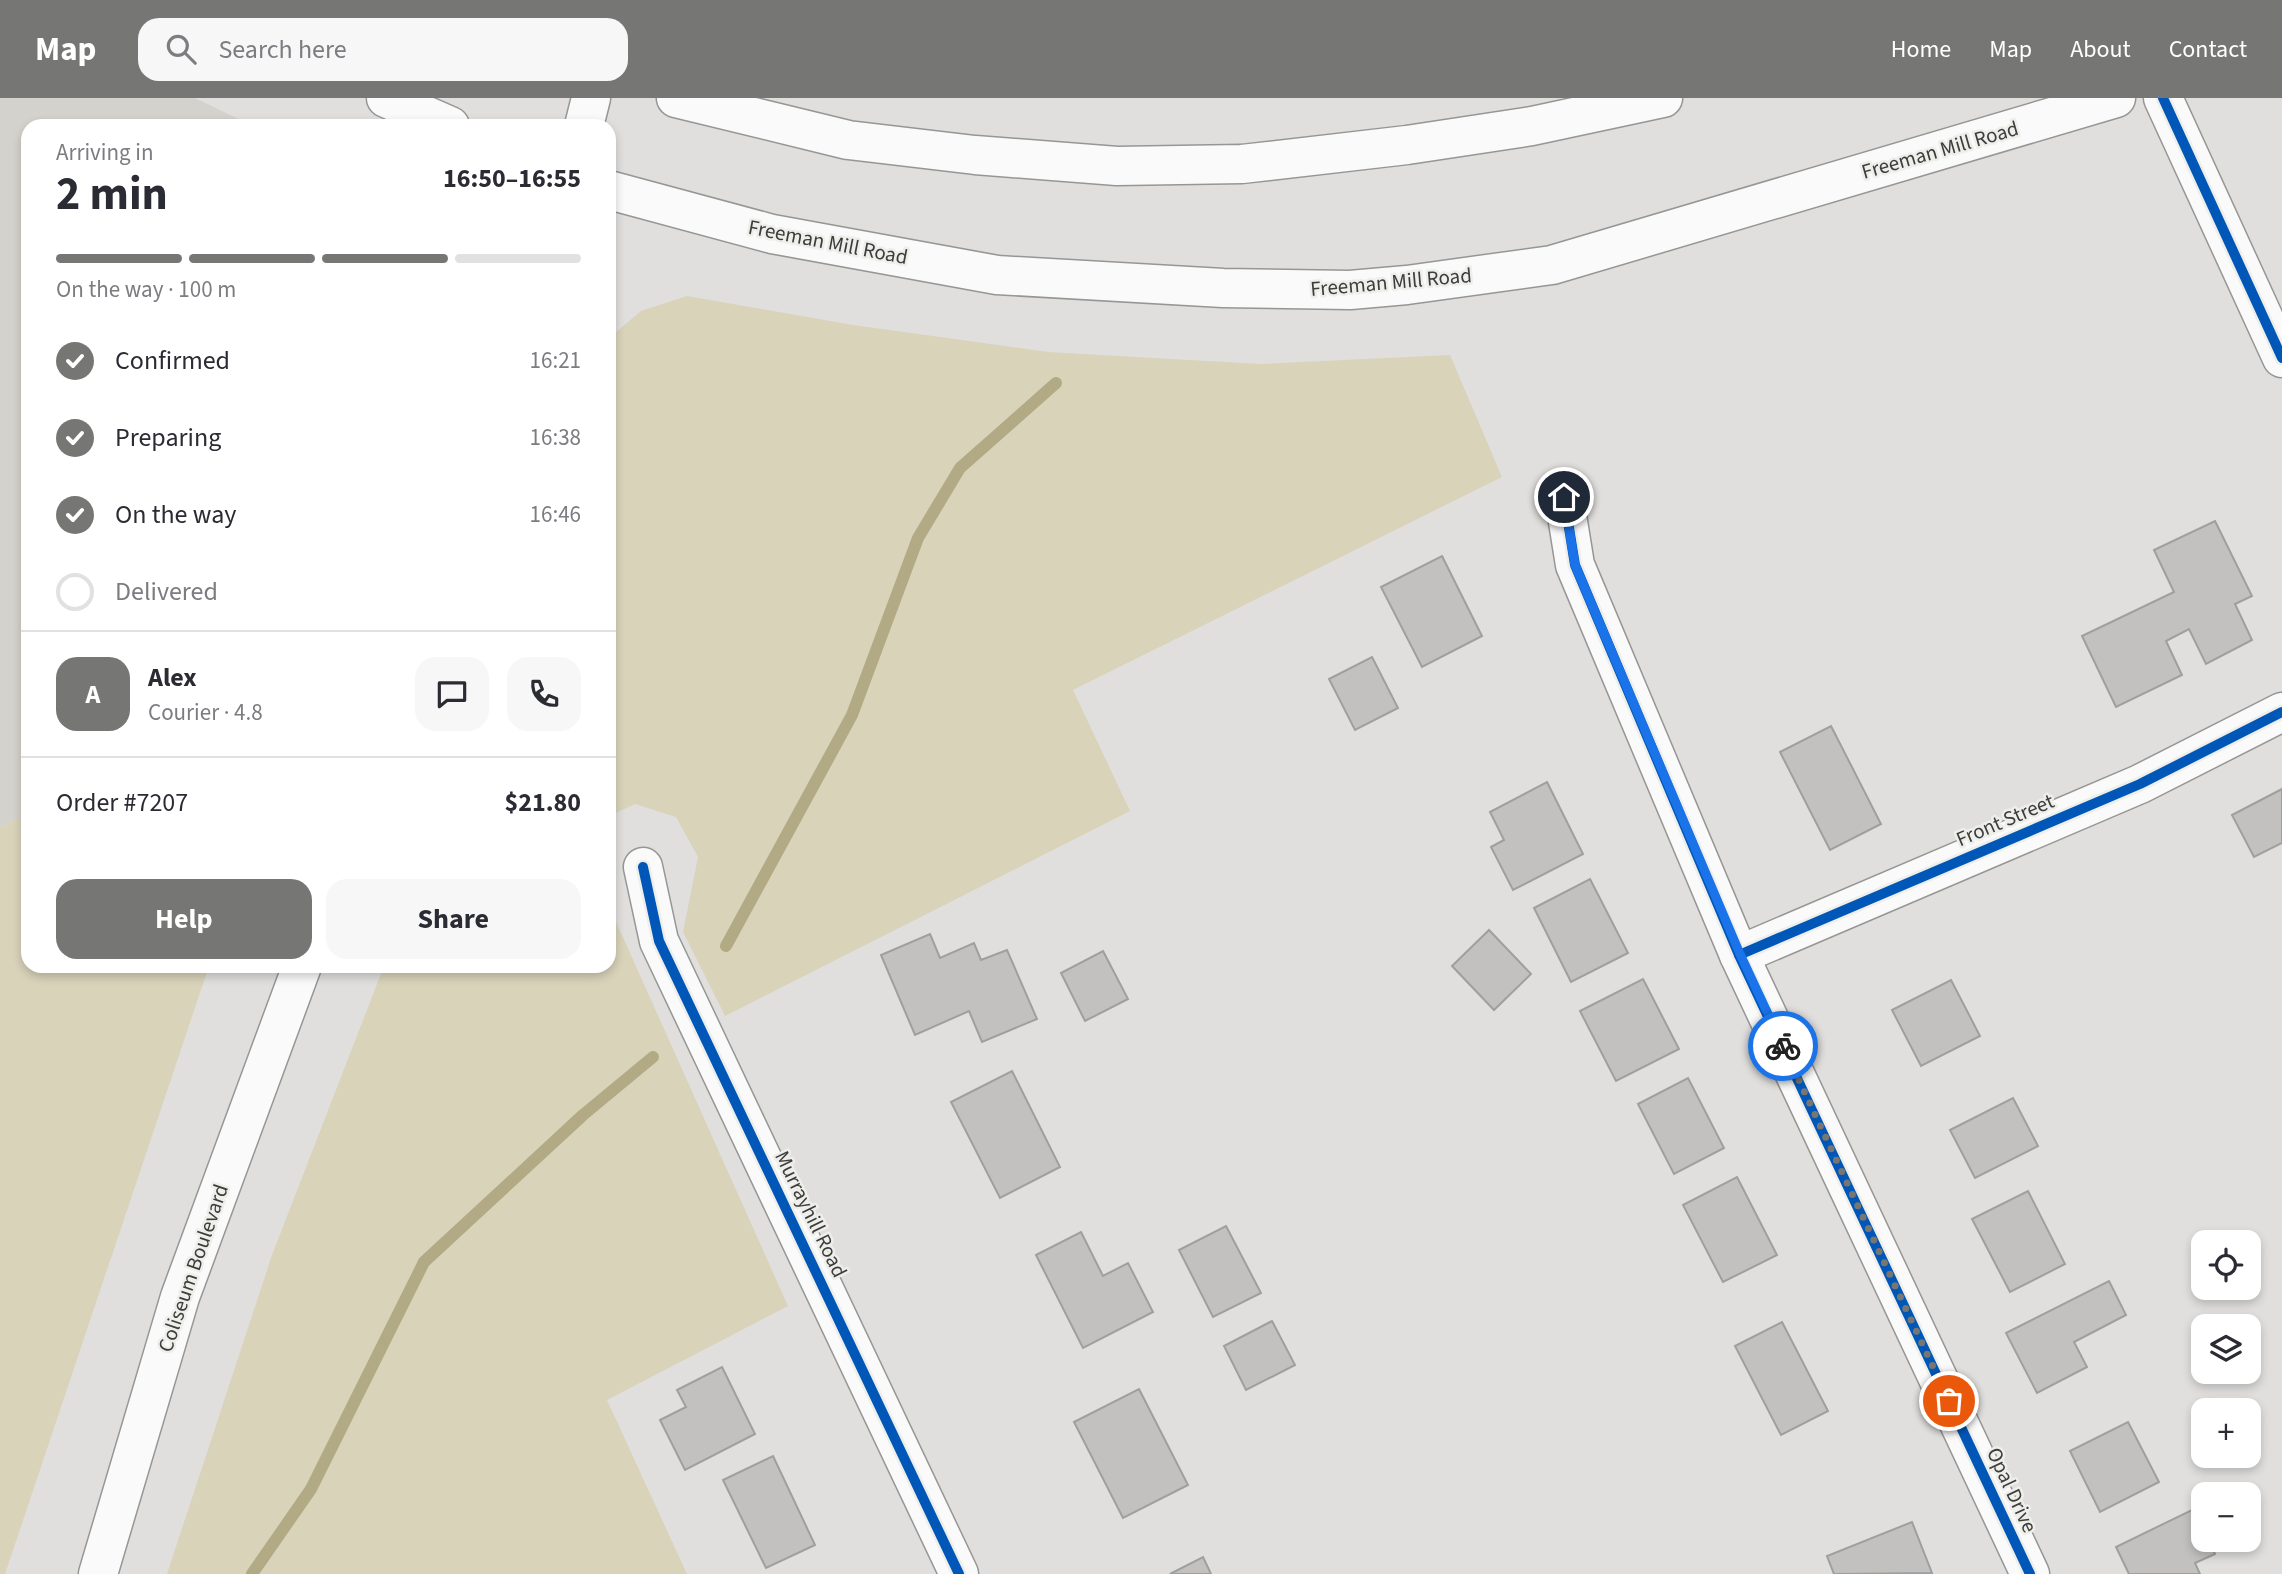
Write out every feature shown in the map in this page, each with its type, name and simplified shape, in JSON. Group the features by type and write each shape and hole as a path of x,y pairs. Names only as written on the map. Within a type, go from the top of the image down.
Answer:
{"main road":[{"path":"386,98 434,119"},
{"path":"586,119 591,98"},
{"path":"676,98 848,140 975,155 1117,166 1242,164 1407,145 1532,126 1663,98"},
{"name":"Freeman Mill Road","path":"616,192 772,234 997,275 1223,288 1350,290 1552,265 2116,98"},
{"path":"2163,98 2282,358"},
{"name":"Opal Drive","path":"1564,497 1575,565 1740,954 2030,1574"},
{"name":"Front Street","path":"1740,954 2140,784 2282,712"},
{"name":"Murrayhill Road","path":"643,867 659,941 959,1574"},
{"name":"Coliseum Boulevard","path":"98,1574 180,1297 299,973"}],"shaded area":[{"path":"0,98 195,98 238,119 21,119 21,817 0,828"},
{"path":"687,296 853,325 1048,352 1260,364 1450,355 1502,477 1073,690 1130,811 725,1016 683,932 698,857 676,817 635,804 616,813 616,332 641,311"},
{"path":"21,817 21,973 207,973 5,1574 0,1574 0,828"},
{"path":"616,922 788,1306 607,1400 687,1574 167,1574 272,1255 381,973 616,973"}],"building":[{"path":"2215,521 2252,596 2235,604 2252,640 2206,664 2189,629 2166,641 2182,675 2116,707 2082,636 2174,592 2154,550"},
{"path":"1442,556 1482,636 1422,667 1381,587"},
{"path":"1372,657 1398,708 1355,730 1329,679"},
{"path":"1831,726 1881,824 1830,850 1780,752"},
{"path":"1547,782 1583,854 1513,890 1491,847 1504,840 1490,812"},
{"path":"2282,789 2282,843 2254,857 2232,815"},
{"path":"1590,879 1628,953 1571,982 1534,908"},
{"path":"1489,930 1531,974 1494,1010 1452,966"},
{"path":"930,934 940,958 974,943 981,960 1007,950 1037,1019 982,1042 969,1011 915,1035 881,955"},
{"path":"1103,951 1128,999 1085,1021 1061,973"},
{"path":"1643,979 1679,1049 1616,1081 1580,1011"},
{"path":"1951,980 1980,1036 1921,1066 1892,1010"},
{"path":"1012,1071 1060,1167 1000,1198 951,1102"},
{"path":"1688,1078 1724,1148 1674,1174 1638,1104"},
{"path":"2013,1098 2038,1146 1975,1178 1950,1130"},
{"path":"1737,1177 1777,1255 1723,1282 1683,1205"},
{"path":"2028,1191 2065,1264 2010,1292 1972,1219"},
{"path":"1226,1226 1261,1293 1213,1317 1179,1250"},
{"path":"1081,1232 1103,1276 1128,1263 1153,1312 1083,1348 1036,1255"},
{"path":"2109,1281 2126,1315 2074,1342 2087,1367 2037,1393 2006,1333"},
{"path":"1272,1321 1295,1365 1246,1390 1224,1346"},
{"path":"1782,1322 1828,1411 1781,1435 1735,1346"},
{"path":"722,1367 755,1434 685,1470 660,1420 686,1407 677,1390"},
{"path":"1139,1389 1188,1485 1123,1518 1074,1422"},
{"path":"2128,1422 2159,1482 2100,1512 2070,1451"},
{"path":"773,1456 815,1545 766,1568 723,1480"},
{"path":"2191,1510 2191,1552 2215,1554 2195,1563 2200,1574 2129,1574 2116,1547"},
{"path":"1912,1522 1932,1573 1834,1574 1827,1556"},
{"path":"1203,1557 1211,1574 1170,1574"}],"waterway":[{"path":"726,946 852,715 918,538 960,468 1056,383"},
{"path":"252,1574 311,1489 424,1262 583,1115 653,1057"}],"cycle path":[{"path":"2163,98 2282,358"},
{"path":"1564,497 1575,565 1739,955 2030,1574"},
{"path":"1739,955 2140,784 2282,712"},
{"path":"643,867 659,941 959,1574"}],"way so far":[{"path":"1783,1046 1949,1401"}],"route":[{"path":"1564,497 1575,565 1740,954 1783,1046"}]}
